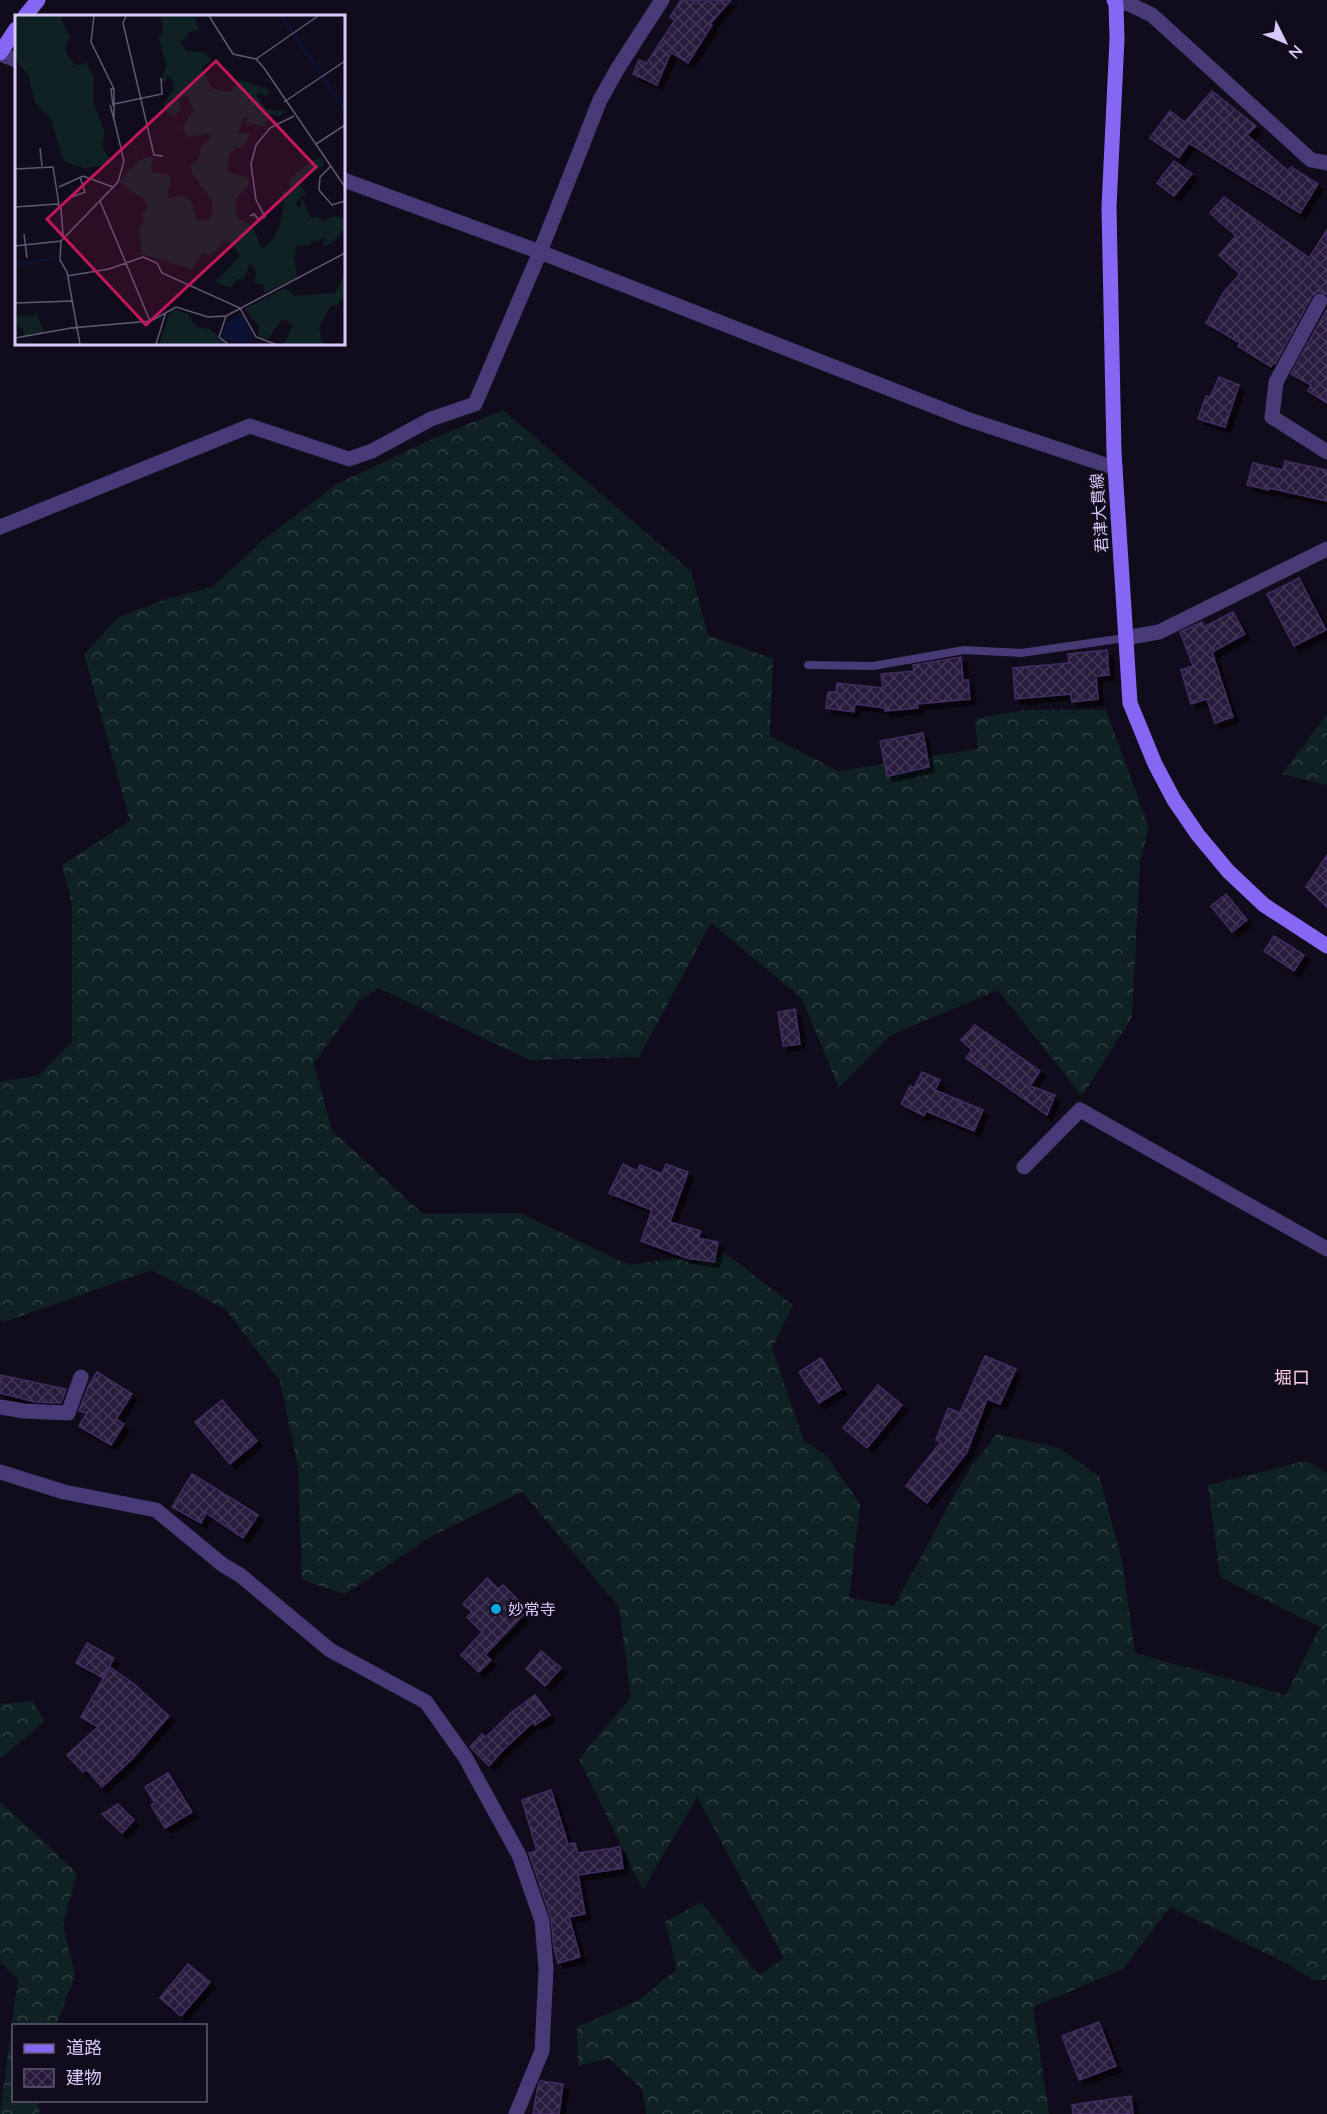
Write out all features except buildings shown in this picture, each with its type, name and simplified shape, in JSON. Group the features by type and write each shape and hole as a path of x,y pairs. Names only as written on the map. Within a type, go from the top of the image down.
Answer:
{"main road":[{"path":"26,15 38,0"},
{"name":"君津大貫線","path":"1115,2 1117,39 1109,207 1115,468 1131,703 1155,764 1174,800 1205,844 1228,871 1264,905 1327,946"},
{"path":"0,53 15,30"}],"street":[{"path":"0,527 250,426 349,459 372,451 431,419 475,404 540,252 600,100 662,0"},
{"path":"1115,2 1127,3 1152,15 1311,160 1327,164"},
{"path":"0,53 15,60"},
{"path":"345,180 540,252 967,419 1115,468"},
{"path":"1320,301 1276,382 1272,417 1327,452"},
{"path":"1125,638 1159,632 1327,549"},
{"path":"1024,1167 1080,1110 1327,1249"},
{"path":"0,1407 24,1411 68,1413 81,1377"},
{"path":"0,1472 64,1492 156,1510 223,1565 240,1575 330,1650 426,1702 465,1757 519,1855 542,1921 546,1969 542,2051 516,2114"}],"lane":[{"path":"808,665 873,666 964,650 1021,654 1125,638"}],"green space":[{"path":"503,410 691,571 708,635 773,659 770,736 838,771 978,749 975,719 1023,710 1106,710 1149,828 1140,861 1132,1017 1082,1096 998,990 891,1035 839,1088 802,999 711,923 639,1057 529,1060 379,988 359,1001 314,1063 332,1131 423,1214 520,1213 629,1265 723,1252 793,1305 772,1348 804,1441 827,1456 860,1504 849,1598 894,1606 969,1469 997,1434 1059,1448 1099,1476 1122,1560 1135,1653 1286,1695 1320,1627 1220,1577 1208,1485 1306,1461 1327,1473 1327,1980 1313,1980 1286,1963 1170,1907 1123,1969 1033,2007 1049,2114 646,2114 642,2089 609,2058 578,2066 577,2027 639,2000 677,1969 665,1922 701,1902 759,1975 784,1958 697,1797 643,1890 579,1759 631,1697 619,1607 522,1492 432,1536 345,1594 302,1580 298,1467 280,1381 226,1310 152,1270 4,1322 0,1320 0,1082 39,1075 72,1041 72,903 62,865 130,821 84,654 119,617 164,600 212,587 261,542 335,485 437,437"},
{"path":"1327,714 1327,785 1282,774"},
{"path":"32,1701 45,1721 0,1759 0,1704"},
{"path":"0,1801 77,1873 63,1925 75,1976 56,2024 12,2024 18,1979 0,1962"},
{"path":"12,2024 12,2102 37,2102 40,2114 0,2114"}],"place":[{"name":"妙常寺","path":"496,1609"}],"district":[{"name":"堀口","path":"1292,1378"}]}
